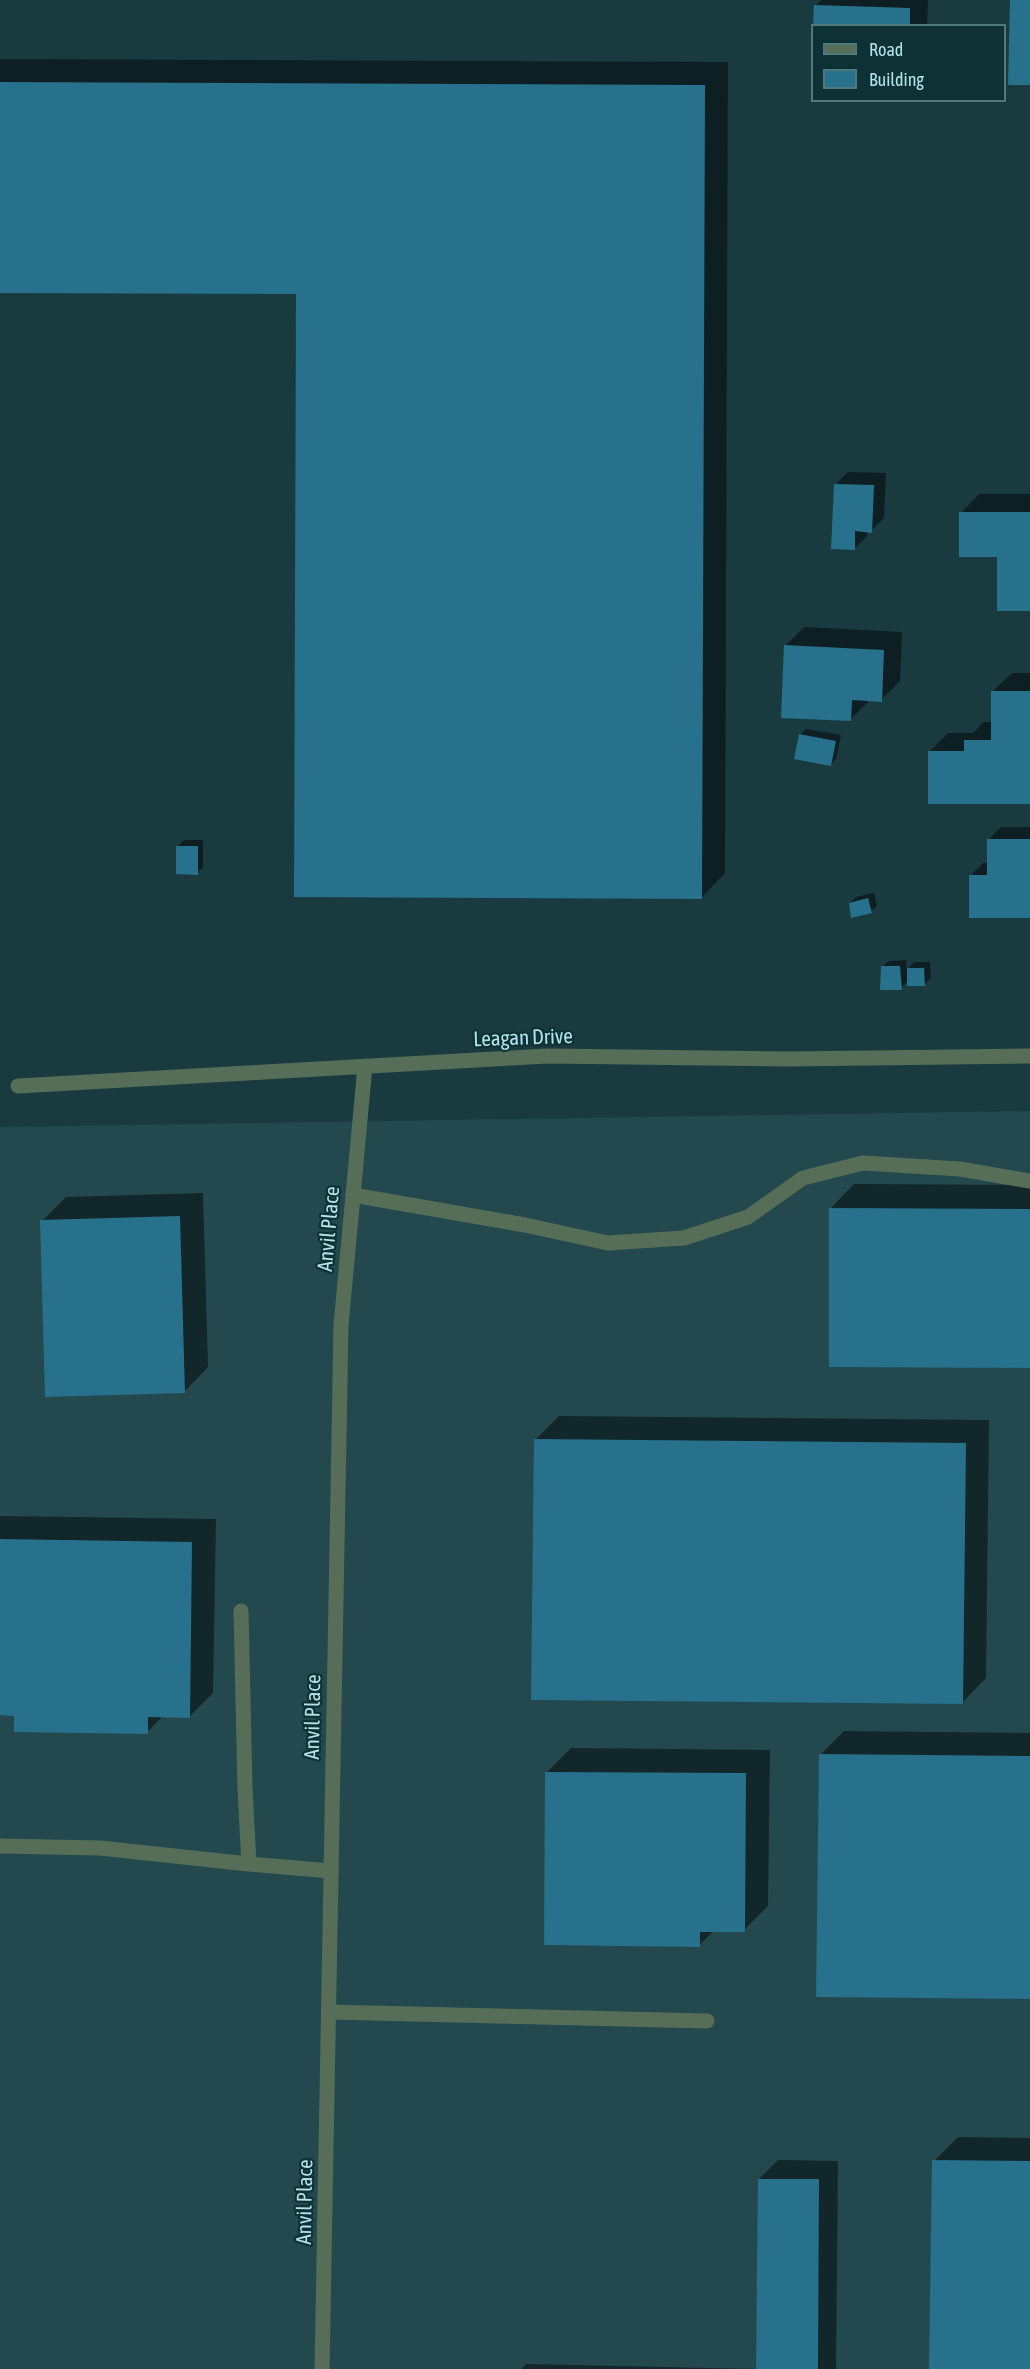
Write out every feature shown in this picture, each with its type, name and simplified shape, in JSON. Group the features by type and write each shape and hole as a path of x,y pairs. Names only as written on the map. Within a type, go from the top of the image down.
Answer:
{"street":[{"name":"Leagan Drive","path":"18,1086 548,1056 790,1059 1030,1056"},
{"name":"Anvil Place","path":"322,2369 341,1325 364,1066"},
{"path":"353,1195 525,1225 608,1243 684,1238 748,1217 803,1178 864,1163 960,1169 1030,1181"},
{"path":"241,1611 249,1864"},
{"path":"0,1846 100,1848 331,1871"},
{"path":"330,2012 707,2020"}],"shaded area":[{"path":"1030,1111 1030,2369 0,2369 0,1127"}],"building":[{"path":"1010,0 1030,0 1030,85 1008,85"},
{"path":"814,5 910,8 910,24 813,24"},
{"path":"0,82 705,85 702,899 294,897 296,294 0,293"},
{"path":"834,484 874,485 872,533 855,531 855,550 831,549"},
{"path":"959,512 1030,512 1030,611 997,611 997,557 959,557"},
{"path":"784,645 884,650 882,702 852,700 851,721 781,718"},
{"path":"991,691 1030,691 1030,804 928,804 928,751 964,751 964,740 991,740"},
{"path":"799,734 836,741 831,766 794,759"},
{"path":"987,839 1030,839 1030,918 969,918 969,875 987,875"},
{"path":"176,846 198,846 198,875 176,874"},
{"path":"868,898 872,913 851,918 849,903"},
{"path":"881,966 900,966 902,990 880,990"},
{"path":"907,968 924,968 925,986 907,986"},
{"path":"829,1208 1030,1209 1030,1368 829,1367"},
{"path":"180,1216 185,1393 45,1397 40,1220"},
{"path":"534,1439 966,1443 963,1704 531,1700"},
{"path":"0,1539 192,1542 190,1718 148,1717 148,1734 14,1732 14,1716 0,1715"},
{"path":"819,1754 1030,1756 1030,1999 816,1997"},
{"path":"545,1772 746,1773 745,1932 700,1932 700,1947 544,1945"},
{"path":"932,2160 1030,2161 1030,2369 929,2369"},
{"path":"758,2179 819,2179 818,2369 756,2369"}]}
